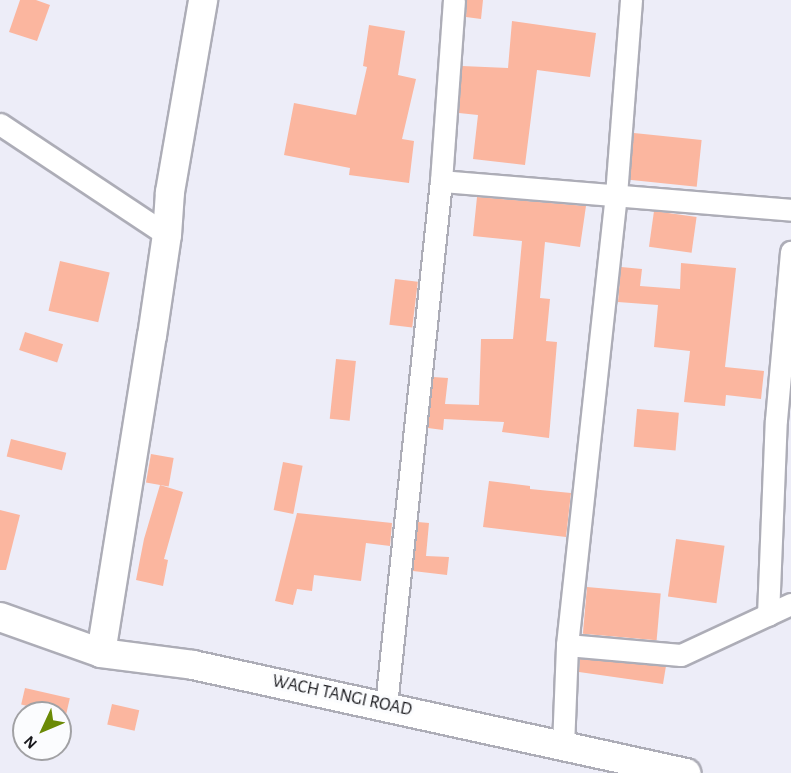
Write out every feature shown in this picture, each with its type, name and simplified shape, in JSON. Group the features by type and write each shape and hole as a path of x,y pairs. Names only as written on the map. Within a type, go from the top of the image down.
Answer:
{"main road":[{"path":"101,653 167,235 170,192 203,0"},
{"name":"WACH TANGI ROAD","path":"0,617 101,653 193,665 386,705 686,773"}],"street":[{"path":"386,705 441,181 454,0"},
{"path":"563,746 567,645 616,195 632,0"},
{"path":"0,124 167,235"},
{"path":"441,181 791,210"},
{"path":"768,615 783,420 791,252"},
{"path":"567,645 681,655 791,604"}],"building":[{"path":"20,0 36,0 50,5 37,41 9,32"},
{"path":"467,0 483,0 481,19 466,17"},
{"path":"512,21 596,33 590,77 537,70 525,165 473,159 478,115 459,113 462,66 508,68"},
{"path":"369,25 405,31 398,75 416,79 402,139 414,141 409,183 349,175 350,168 284,155 294,103 356,115 367,67 363,66"},
{"path":"634,133 702,140 697,187 629,180"},
{"path":"477,197 586,206 580,247 545,242 540,298 550,299 546,341 557,342 549,438 502,432 504,422 444,419 443,430 428,428 433,377 448,378 445,404 479,405 481,339 513,339 522,241 473,236"},
{"path":"654,211 697,217 692,253 649,247"},
{"path":"60,261 110,272 98,322 49,311"},
{"path":"681,263 736,268 725,367 764,371 761,399 726,395 725,406 684,402 690,351 654,347 658,305 618,302 621,267 642,269 640,286 680,289"},
{"path":"395,279 418,282 412,327 389,325"},
{"path":"25,332 63,344 57,362 19,350"},
{"path":"336,359 356,361 350,421 330,419"},
{"path":"637,409 679,413 676,451 634,447"},
{"path":"11,439 66,453 62,470 7,456"},
{"path":"151,454 174,458 169,487 146,483"},
{"path":"283,462 303,466 293,514 274,510"},
{"path":"489,481 530,486 530,489 571,493 566,537 483,527"},
{"path":"160,485 183,492 164,559 168,560 163,586 136,580 144,539"},
{"path":"0,510 20,515 6,570 0,570"},
{"path":"297,513 392,523 390,546 366,543 361,581 314,575 312,591 297,589 293,605 275,601"},
{"path":"418,522 429,523 426,556 449,557 447,575 413,571"},
{"path":"676,539 725,546 716,603 668,596"},
{"path":"587,587 661,593 657,640 583,634"},
{"path":"580,659 666,666 663,684 579,672"},
{"path":"25,688 70,698 69,701 22,701"},
{"path":"112,704 139,710 135,731 107,724"}]}
